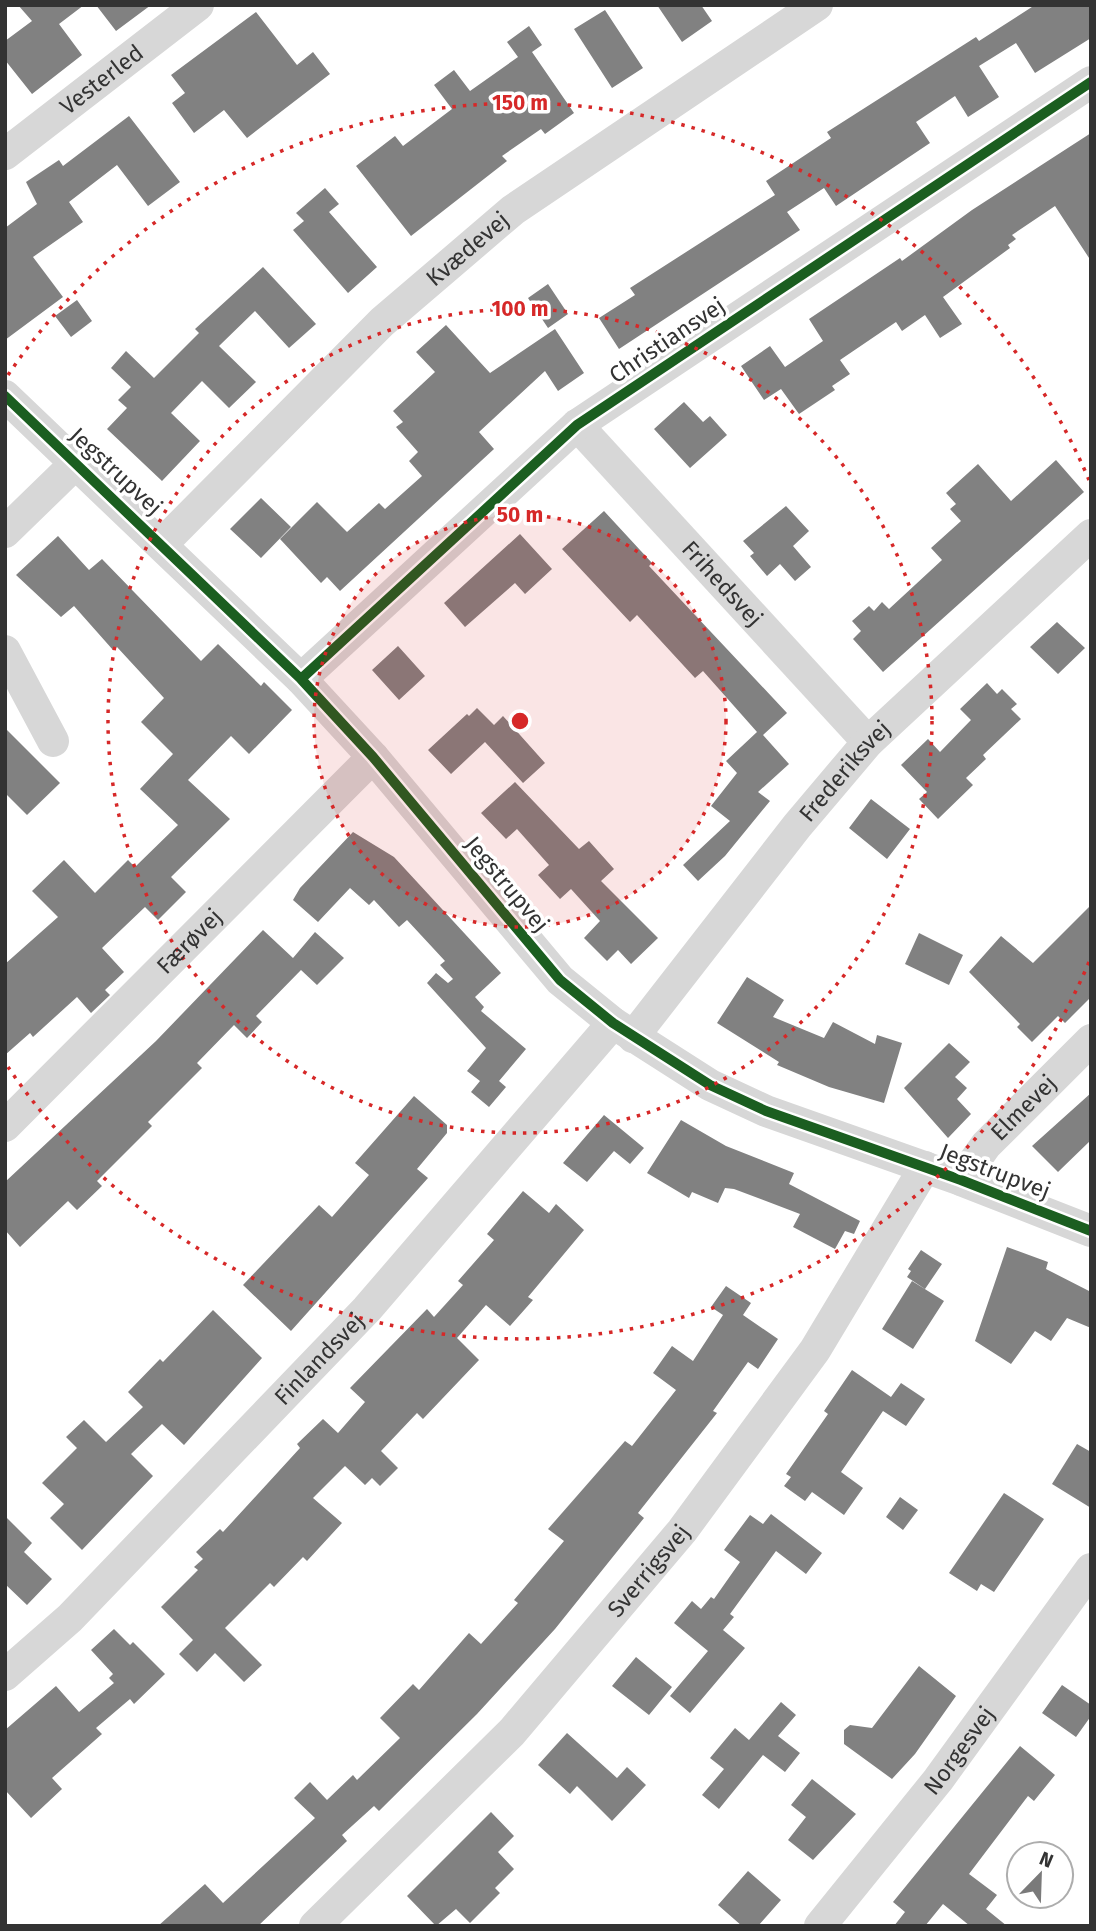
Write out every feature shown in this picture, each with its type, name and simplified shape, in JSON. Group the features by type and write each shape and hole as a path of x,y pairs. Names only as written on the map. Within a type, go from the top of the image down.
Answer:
{"street":[{"name":"Vesterled","path":"5,154 198,5"},
{"name":"Kvædevej","path":"162,544 382,322 513,210 817,5"},
{"name":"Christiansvej","path":"301,679 577,425 1091,82"},
{"name":"Jegstrupvej","path":"5,396 301,679 373,757 560,980 623,1030 710,1085 766,1111 961,1180 1091,1231"},
{"name":"Frihedsvej","path":"577,425 868,742"},
{"path":"5,532 76,463"},
{"name":"Frederiksvej","path":"623,1030 868,742 1091,535"},
{"path":"5,651 53,741"},
{"name":"Færøvej","path":"5,1126 373,757"},
{"name":"Finlandsvej","path":"5,1675 69,1618 367,1309 623,1030"},
{"name":"Elmevej","path":"961,1180 986,1145 1091,1040"},
{"name":"Sverrigsvej","path":"315,1926 512,1732 682,1531 816,1350 925,1167"},
{"name":"Norgesvej","path":"820,1926 938,1780 1091,1569"}],"building":[{"path":"18,5 84,5 59,24 82,55 32,94 5,60 5,41 32,21"},
{"path":"96,5 151,5 116,31"},
{"path":"657,5 701,5 712,21 682,42"},
{"path":"1035,5 1091,5 1091,38 1035,73 1016,43 979,66 999,97 968,117 955,96 916,122 930,143 836,206 824,188 787,212 800,230 619,349 599,318 635,295 630,288 775,195 766,181 831,138 827,132 976,37 979,41"},
{"path":"605,10 643,68 612,88 574,29"},
{"path":"256,12 297,65 313,52 330,74 247,138 224,110 194,133 172,103 185,93 171,75"},
{"path":"529,26 542,45 532,52 574,113 545,134 541,129 502,156 507,161 411,236 356,166 395,136 403,146 452,109 434,85 454,70 470,91 518,57 507,42"},
{"path":"129,116 180,182 148,206 117,165 69,202 83,222 33,257 63,297 5,340 5,228 37,204 26,182 59,160 63,166"},
{"path":"1091,133 1091,261 1055,206 1012,235 1016,239 1008,245 1010,248 943,297 962,324 940,338 925,315 902,331 896,322 840,360 850,374 832,386 835,390 799,414 781,389 764,400 741,366 770,346 785,367 823,341 809,319 900,258 902,261 972,210"},
{"path":"325,188 339,204 329,212 377,267 348,293 293,230 304,221 296,213"},
{"path":"263,267 316,324 289,348 255,311 219,346 256,382 229,408 202,381 171,413 200,441 162,481 107,429 127,408 118,400 131,387 111,368 126,351 154,378 199,333 195,329"},
{"path":"548,284 568,314 548,328 528,298"},
{"path":"77,300 92,321 71,337 55,316"},
{"path":"446,325 490,373 555,329 584,373 558,391 545,371 479,432 494,449 340,591 327,577 321,583 280,539 317,502 347,532 379,503 385,509 422,476 409,461 418,452 396,427 403,422 393,411 435,372 416,352"},
{"path":"684,402 703,422 710,416 727,435 690,468 654,429"},
{"path":"1056,460 1084,492 883,672 853,639 861,631 852,621 869,606 874,611 882,602 889,609 942,560 931,548 961,521 950,509 956,504 946,493 978,464 1011,501"},
{"path":"261,498 291,527 261,558 230,529"},
{"path":"786,506 809,531 793,546 811,567 795,581 780,564 767,576 750,556 754,553 743,541"},
{"path":"604,511 652,563 649,566 787,713 763,735 789,764 758,792 770,801 725,856 698,881 683,865 730,821 711,806 737,773 726,761 757,732 703,671 695,678 637,615 630,622 562,549"},
{"path":"520,534 552,569 525,594 515,583 465,627 444,603"},
{"path":"58,536 89,570 102,559 201,661 218,644 261,686 264,682 292,710 249,754 231,736 188,780 230,819 171,877 186,892 158,920 145,907 102,948 124,972 105,990 110,995 91,1013 77,997 33,1037 30,1033 5,1055 5,964 58,917 32,891 64,860 95,893 128,860 135,867 178,825 140,789 173,754 141,722 164,698 117,647 113,650 74,606 61,617 16,575"},
{"path":"1057,622 1085,648 1058,674 1030,647"},
{"path":"398,646 425,676 399,700 372,670"},
{"path":"987,683 997,694 1002,689 1017,704 1011,709 1021,719 983,755 986,759 966,778 973,785 938,819 919,799 927,792 901,765 928,739 940,752 971,720 960,709"},
{"path":"477,708 494,725 503,716 545,763 523,783 485,742 451,774 428,750"},
{"path":"5,728 60,783 27,815 5,793"},
{"path":"515,782 579,849 589,841 614,869 601,881 658,938 631,964 618,950 607,961 584,938 600,921 571,889 560,899 538,875 549,865 517,829 506,839 481,813"},
{"path":"871,799 910,829 887,859 849,828"},
{"path":"353,832 394,857 501,973 475,997 484,1007 481,1011 526,1049 499,1081 506,1087 489,1107 471,1092 480,1081 467,1071 486,1048 427,983 436,973 448,983 453,979 440,965 445,961 407,920 399,927 374,900 369,905 350,888 318,922 293,900 300,888"},
{"path":"1091,905 1091,997 1065,1023 1058,1016 1032,1042 1017,1027 1020,1024 969,972 1001,936 1033,963"},
{"path":"263,930 293,958 315,932 344,958 317,985 301,970 256,1016 262,1022 247,1038 234,1025 197,1063 202,1068 148,1122 152,1126 97,1181 102,1186 77,1210 68,1201 20,1247 5,1230 5,1182 156,1041"},
{"path":"919,933 963,955 949,985 905,964"},
{"path":"747,977 784,1000 773,1017 824,1038 833,1022 875,1044 877,1035 902,1043 884,1103 829,1087 777,1065 779,1062 717,1023"},
{"path":"949,1043 970,1062 955,1077 967,1088 957,1099 971,1114 948,1138 904,1088"},
{"path":"1091,1093 1091,1140 1058,1172 1032,1146"},
{"path":"414,1096 447,1125 447,1133 417,1169 428,1178 291,1331 243,1285 319,1205 332,1217 369,1175 355,1163"},
{"path":"604,1115 644,1148 630,1164 614,1151 587,1182 563,1163"},
{"path":"681,1120 726,1146 794,1173 789,1184 860,1221 854,1234 845,1231 835,1249 793,1227 800,1214 734,1189 725,1188 718,1203 692,1192 689,1198 647,1173"},
{"path":"523,1191 549,1213 556,1204 584,1230 528,1297 533,1300 510,1326 486,1305 457,1338 479,1360 423,1419 417,1413 381,1451 398,1468 380,1486 372,1478 365,1485 345,1466 313,1498 342,1523 307,1561 303,1557 274,1587 270,1583 225,1628 262,1665 244,1682 215,1653 197,1672 179,1654 193,1640 161,1607 198,1570 194,1567 203,1559 196,1552 220,1529 223,1532 300,1448 297,1444 323,1419 338,1433 365,1402 350,1388 427,1309 434,1317 463,1285 458,1281 494,1240 487,1234"},
{"path":"1007,1247 1048,1262 1046,1269 1091,1292 1091,1328 1067,1318 1051,1341 1035,1331 1011,1364 975,1341"},
{"path":"921,1250 942,1264 925,1289 907,1277 911,1271 908,1269"},
{"path":"912,1281 944,1301 913,1349 882,1329"},
{"path":"726,1286 751,1303 743,1315 778,1339 758,1369 748,1362 713,1411 717,1413 638,1513 644,1518 555,1629 477,1714 379,1811 374,1806 342,1835 347,1841 258,1926 158,1926 205,1884 223,1903 315,1818 294,1798 310,1782 327,1800 353,1775 357,1780 400,1738 380,1718 413,1684 419,1690 469,1633 481,1644 518,1603 514,1600 564,1541 548,1529 625,1441 632,1446 676,1390 653,1373 672,1346 693,1361 723,1315 711,1307"},
{"path":"213,1310 262,1358 184,1445 162,1424 131,1454 153,1476 82,1550 50,1518 64,1504 42,1483 77,1448 66,1437 84,1420 106,1442 143,1407 128,1392 160,1359 163,1362"},
{"path":"852,1370 891,1397 901,1383 925,1399 906,1426 883,1411 841,1472 863,1488 844,1515 812,1492 805,1501 784,1486 791,1477 786,1474 828,1414 824,1411"},
{"path":"1077,1444 1091,1452 1091,1508 1052,1484"},
{"path":"1004,1493 1044,1519 994,1592 981,1584 977,1591 949,1573"},
{"path":"900,1497 918,1510 903,1530 886,1517"},
{"path":"771,1514 822,1553 806,1574 776,1551 730,1614 734,1617 723,1630 745,1648 690,1713 670,1696 708,1651 674,1623 692,1601 701,1609 711,1597 714,1599 740,1562 724,1550 750,1515 763,1524"},
{"path":"5,1516 32,1543 24,1552 52,1579 27,1605 5,1584"},
{"path":"114,1629 130,1645 133,1642 165,1674 134,1704 130,1699 96,1728 102,1734 52,1778 62,1789 31,1818 5,1790 5,1730 56,1686 79,1712 114,1683 109,1678 113,1674 91,1650"},
{"path":"636,1657 672,1687 649,1715 612,1686"},
{"path":"919,1666 956,1696 915,1754 892,1779 844,1744 844,1730 850,1725 872,1728"},
{"path":"1062,1685 1091,1705 1091,1716 1076,1737 1042,1713"},
{"path":"781,1702 796,1715 778,1736 800,1753 785,1772 763,1755 719,1809 702,1795 724,1769 710,1758 735,1728 749,1740"},
{"path":"567,1733 617,1778 627,1767 646,1785 612,1821 577,1786 570,1794 538,1765"},
{"path":"1020,1746 1055,1775 1034,1801 1028,1796 969,1874 997,1895 986,1909 1007,1926 970,1926 943,1904 925,1926 894,1926 905,1912 893,1902"},
{"path":"812,1779 856,1814 813,1860 788,1840 806,1817 791,1805"},
{"path":"491,1812 514,1836 498,1852 514,1869 495,1888 500,1893 470,1923 456,1909 436,1926 407,1896"},
{"path":"748,1871 781,1900 758,1926 742,1926 718,1905"}],"cycle path":[{"path":"301,679 577,425 1091,82"},
{"path":"5,396 301,679 373,757 560,980 613,1023 710,1085 766,1111 961,1180 1091,1231"}]}
